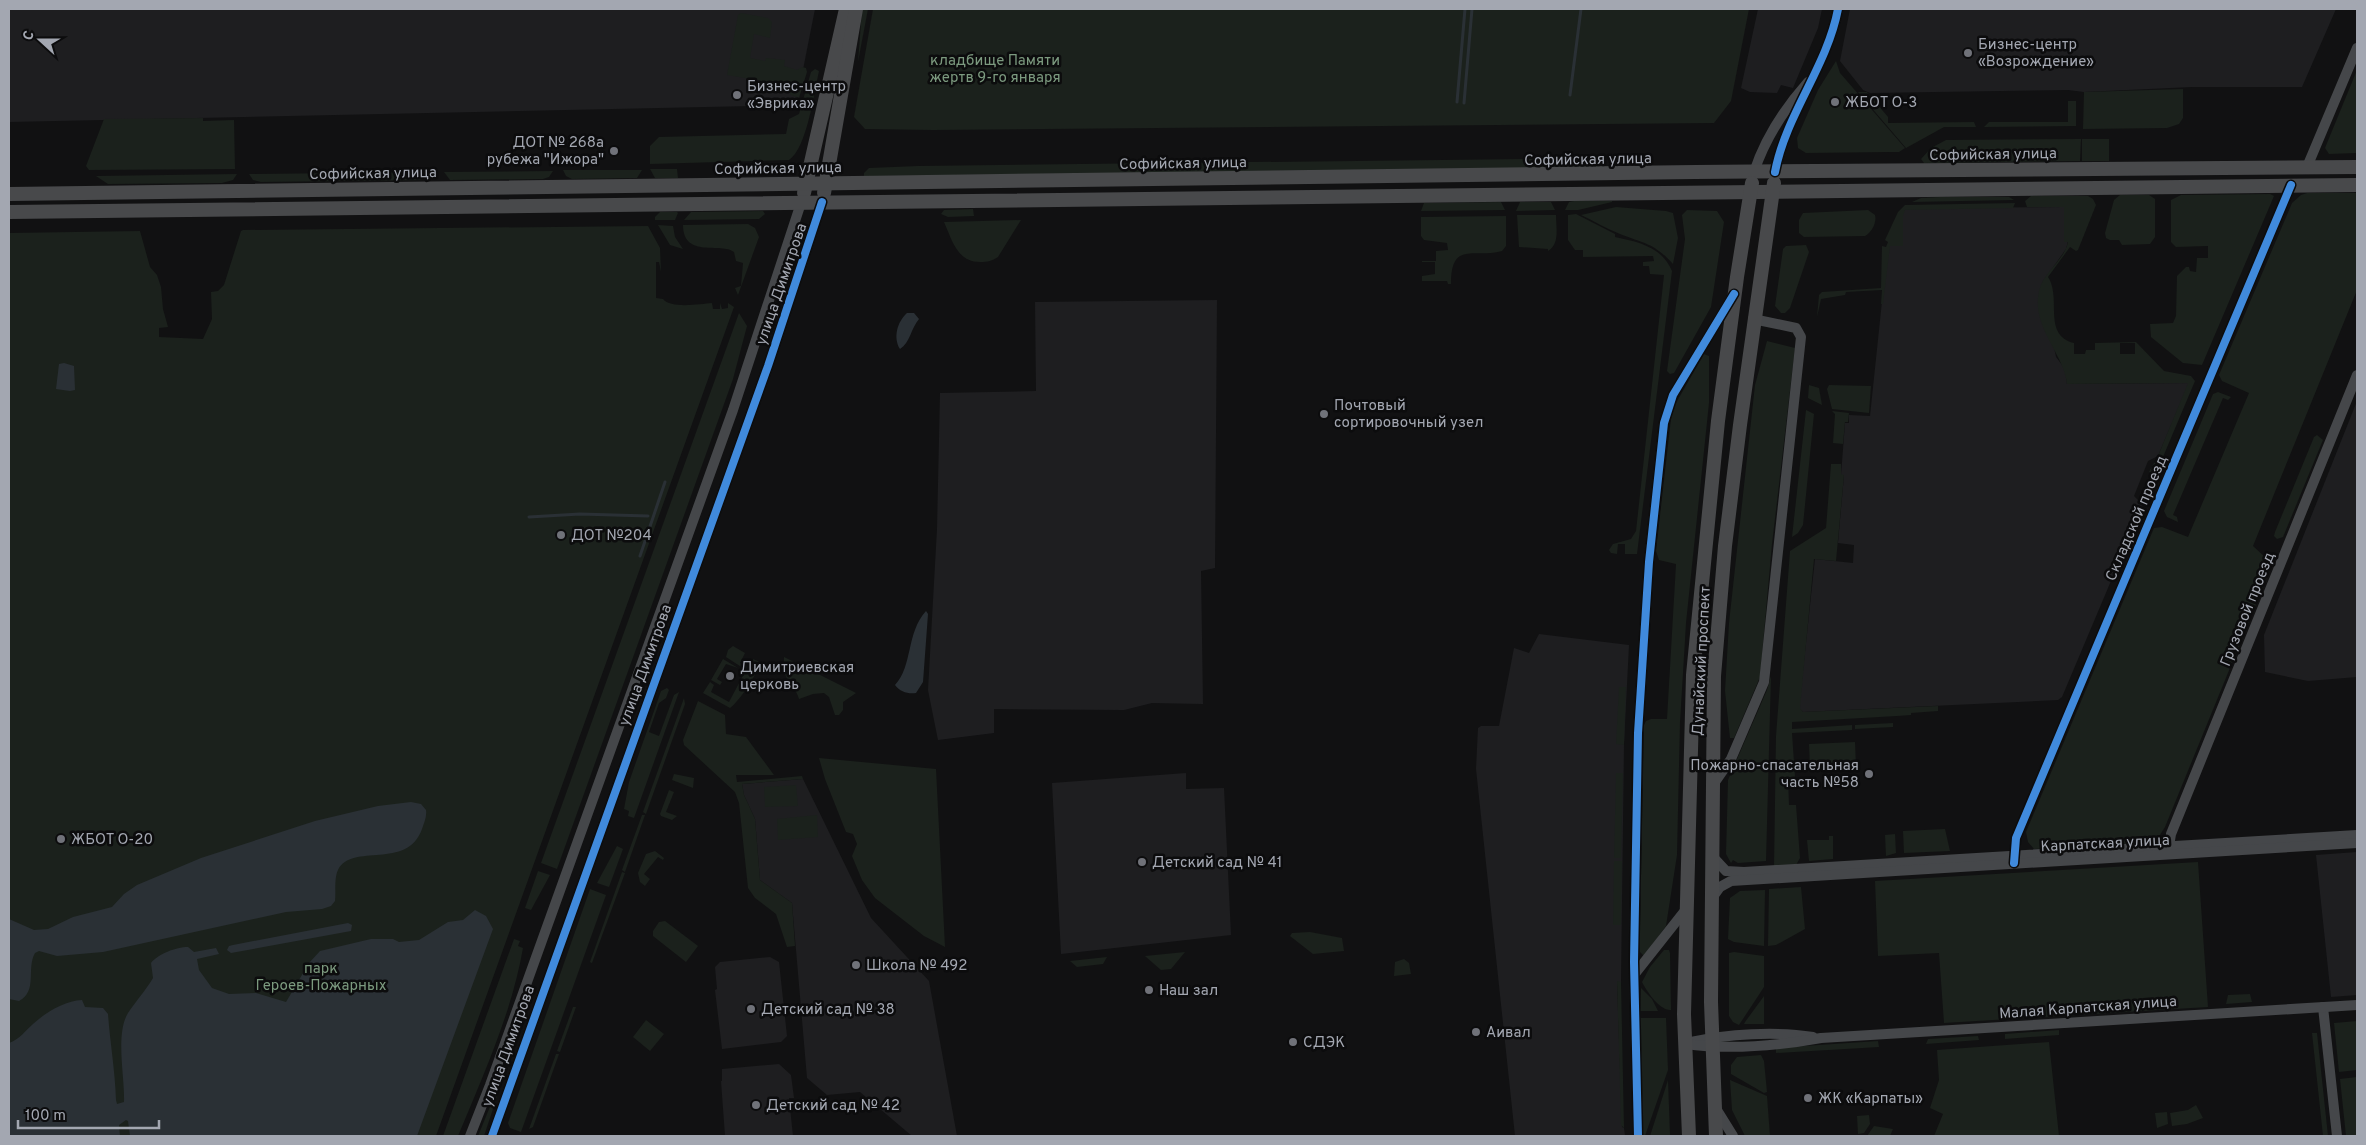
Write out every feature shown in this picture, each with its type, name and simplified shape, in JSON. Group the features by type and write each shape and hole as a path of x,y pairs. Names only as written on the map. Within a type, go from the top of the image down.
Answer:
{"main road":[{"path":"801,203 846,9"},
{"path":"822,202 856,9"},
{"name":"Софийская улица","path":"9,194 1754,172 2357,167"},
{"name":"Дунайский проспект","path":"1689,1136 1685,1044 1691,716 1696,634 1718,421 1734,294 1754,172"},
{"name":"Дунайский проспект","path":"1716,1136 1712,1043 1714,676 1724,556 1753,319 1775,172"},
{"path":"9,212 1773,190 2357,185"}],"street":[{"path":"1775,172 1785,136 1828,47 1838,9"},
{"path":"2307,167 2357,48"},
{"path":"1754,172 1771,134 1799,92 1813,75"},
{"name":"Складской проезд","path":"2014,860 2016,838 2291,185"},
{"name":"улица Димитрова","path":"492,1136 768,366 822,202"},
{"name":"улица Димитрова","path":"470,1136 494,1076 733,410 801,203"},
{"path":"1638,1136 1634,962 1638,713 1651,546 1664,423 1673,395 1734,294"},
{"path":"1713,785 1730,759 1764,682 1801,336 1796,328 1753,319"},
{"name":"Грузовой проезд","path":"2168,851 2357,375"},
{"name":"Карпатская улица","path":"2168,851 2357,835"},
{"name":"Карпатская улица","path":"1712,899 1720,887 1731,881 2014,860 2357,843"},
{"name":"Карпатская улица","path":"1712,856 1721,868 1732,872 2014,860"},
{"path":"1634,975 1687,908"},
{"path":"1634,962 1645,961"},
{"name":"Малая Карпатская улица","path":"1685,1044 1795,1034 1821,1038 2357,1005"},
{"path":"2324,1007 2337,1136"},
{"path":"1714,1105 1733,1136"}],"shaded area":[{"path":"9,9 815,9 796,105 9,122"},
{"path":"1758,9 1822,9 1818,28 1793,88 1781,85 1777,93 1750,92 1741,88"},
{"path":"1850,9 2336,9 2302,87 2192,87 2084,92 2068,90 1870,93 1863,90 1840,61"},
{"path":"2064,207 2064,241 2068,241 2066,249 2042,283 2056,357 2066,370 2067,384 2189,383 2158,456 2148,461 2134,496 2143,505 2062,697 2058,700 1803,712 1799,708 1815,559 1853,563 1854,545 1838,543 1844,475 1841,475 1845,423 1849,423 1849,415 1870,416 1888,244 1902,212 1907,208"},
{"path":"1217,300 1215,568 1201,571 1203,704 1152,703 1124,710 994,709 994,733 938,740 928,690 937,529 940,393 1036,391 1035,302"},
{"path":"907,313 914,313 919,319 906,343 900,349 897,340 897,330"},
{"path":"64,363 74,366 75,390 56,389 59,364"},
{"path":"2357,401 2357,677 2308,681 2265,672 2264,635"},
{"path":"926,611 928,614 923,682 916,693 907,693 895,685 905,669 915,629"},
{"path":"1539,634 1629,645 1624,744 1621,982 1617,982 1622,1127 1624,1128 1625,1136 1515,1136 1476,769 1478,728 1481,726 1499,726 1514,648 1529,653"},
{"name":"Детский сад № 41","path":"1186,773 1186,789 1224,788 1231,935 1061,954 1052,783"},
{"name":"Школа № 492","path":"803,779 871,918 929,981 957,1136 912,1136 860,1092 827,1095 807,1078 792,903 760,880 755,819 744,795 742,784"},
{"path":"411,802 421,804 426,810 426,818 415,842 405,849 393,853 355,858 345,862 337,873 335,901 331,906 322,909 286,912 103,952 57,956 39,951 35,953 33,959 30,986 25,997 19,1001 9,999 9,919 34,930 48,929 73,917 112,907 124,894 137,885 201,858 315,821 378,806"},
{"path":"2357,852 2357,995 2331,997 2316,855"},
{"path":"475,910 486,916 493,929 417,1136 130,1136 128,1121 126,1120 119,1125 120,1136 9,1136 9,1043 13,1042 44,1015 69,1002 82,1000 85,1007 103,1008 108,1014 116,1100 117,1104 124,1102 121,1044 124,1022 128,1013 153,978 151,963 163,954 183,947 188,947 194,952 216,948 219,954 197,959 199,970 212,988 229,994 256,993 286,1002 309,963 320,951 371,939 393,939 399,942 419,940 448,922 463,920"},
{"path":"348,923 352,925 351,931 231,953 227,950 229,946 233,945"},
{"name":"Детский сад № 38","path":"770,957 779,962 787,1036 781,1042 722,1049 715,990 717,989 715,967 720,962"},
{"name":"Детский сад № 42","path":"779,1064 791,1075 794,1098 789,1098 793,1136 725,1136 721,1081 722,1069"}],"green space":[{"path":"862,9 868,9 858,62"},
{"name":"кладбище Памяти жертв 9-го января","path":"873,9 1749,9 1731,101 1714,123 933,130 865,129 854,117"},
{"path":"741,13 768,18 772,22 770,38 754,34 750,58 765,61 766,58 785,60 784,66 797,70 802,67 806,68 807,72 799,98 791,95 780,84 727,75 738,15"},
{"path":"1836,61 1840,73 1905,148 1899,152 1806,153 1798,148 1797,138 1818,90"},
{"path":"815,69 819,71 809,119 801,144 789,160 650,164 650,146 659,137 786,134 789,119 799,114 811,72"},
{"path":"2357,70 2357,153 2329,154 2325,148"},
{"path":"2183,89 2183,118 2179,124 2167,128 2083,129 2084,92"},
{"path":"1858,92 1867,92 1888,117 1888,123 1974,122 1976,127 1944,127 1906,148"},
{"path":"2068,101 2076,101 2076,126 1984,127 1989,122 2068,122"},
{"path":"203,118 203,121 234,120 235,169 89,170 86,166 104,119"},
{"path":"2081,139 2080,161 1924,163 1921,159 1931,148 1946,140"},
{"path":"2082,139 2109,139 2109,161 2082,161"},
{"path":"1601,158 1604,167 864,176 864,173 869,168 918,166"},
{"path":"650,169 677,169 678,178 655,178"},
{"path":"563,170 642,170 637,178 572,179 566,176"},
{"path":"553,171 549,177 543,179 450,180 444,172"},
{"path":"434,172 428,180 261,182 253,180 249,174"},
{"path":"237,174 233,180 222,183 108,184 96,176"},
{"path":"2307,193 2357,193 2357,290 2253,546 2266,558 2270,570 2165,827 2158,838 2146,844 2034,849 2028,842 2026,832 2154,528 2162,527 2188,537 2249,393 2222,381 2219,375 2292,203 2301,195"},
{"path":"2270,194 2274,196 2202,365 2183,363 2151,337 2150,324 2173,323 2176,316 2177,276 2186,267 2189,267 2190,271 2196,272 2197,258 2208,258 2208,246 2176,247 2171,242 2171,200 2181,195"},
{"path":"2120,195 2149,195 2155,199 2155,237 2150,244 2122,245 2119,240 2106,238 2105,233 2114,200"},
{"path":"2031,196 2088,196 2093,199 2096,205 2078,250 2076,251 2070,247 2048,277 2052,286 2055,324 2058,332 2064,339 2074,343 2074,354 2085,354 2086,350 2095,350 2095,343 2136,342 2164,371 2191,376 2195,381 2155,476 2150,475 2152,473 2149,472 2158,456 2188,383 2067,384 2065,373 2044,329 2038,304 2041,284 2066,249 2068,242 2064,242 2064,207 2027,207 2025,201","holes":["2120,343 2135,343 2135,354 2120,354"]},
{"path":"2009,197 2014,200 1912,202 1921,198"},
{"path":"1501,202 1505,210 1421,211 1424,203"},
{"path":"1520,202 1551,202 1555,210 1516,211"},
{"path":"1569,202 1612,202 1578,210 1565,210"},
{"path":"2015,203 2013,208 1905,210 1903,216 1903,246 1890,246 1883,304 1881,304 1882,290 1846,292 1845,295 1821,299 1817,317 1819,295 1822,292 1881,288 1882,246 1886,247 1888,242 1885,240 1898,212 1905,205"},
{"path":"1616,207 1673,213 1678,238 1673,264 1660,252 1643,242 1615,232 1581,215"},
{"path":"973,209 974,216 948,217 941,214 944,210"},
{"path":"1687,210 1717,211 1724,222 1711,307 1674,373 1670,374 1667,371 1685,239 1682,215"},
{"path":"1868,210 1875,215 1875,224 1865,236 1804,237 1799,233 1799,220 1803,213"},
{"path":"763,211 765,214 759,219 684,220 691,212"},
{"path":"660,212 678,213 675,220 655,220 655,217"},
{"path":"1576,214 1615,234 1615,237 1633,241 1656,251 1668,263 1672,271 1637,554 1625,554 1625,544 1618,544 1617,554 1611,553 1609,550 1613,544 1631,539 1636,531 1664,275 1650,274 1649,266 1643,266 1643,262 1654,261 1653,256 1583,257 1583,250 1575,250 1568,240 1568,215"},
{"path":"1517,215 1556,215 1556,240 1552,248 1548,251 1548,249 1519,247"},
{"path":"1506,216 1506,246 1502,251 1460,256 1455,261 1452,270 1451,284 1448,284 1447,281 1422,281 1422,276 1435,274 1435,262 1422,261 1436,261 1436,251 1448,250 1447,243 1424,240 1421,236 1421,217"},
{"path":"1021,220 998,257 983,262 972,261 956,249 944,222"},
{"path":"748,224 755,228 759,237 738,295 735,288 741,286 743,263 736,261 734,252 728,249 704,248 689,242 685,236 683,225"},
{"path":"658,225 673,226 675,237 683,249 670,245"},
{"name":"парк Героев-Пожарных","path":"648,226 660,248 661,272 659,262 656,262 656,298 679,305 712,303 713,309 720,309 720,303 722,309 728,308 728,303 734,307 436,1136 9,1136 9,233 140,231 150,267 157,275 161,287 163,309 168,327 159,328 159,337 203,339 212,319 211,292 218,291 224,285 241,231 243,230"},
{"path":"1806,245 1809,252 1790,308 1785,313 1781,313 1775,306 1783,249 1786,246"},
{"path":"739,313 747,326 733,379 557,869 541,863"},
{"path":"1767,341 1795,348 1772,544 1760,677 1734,738 1730,738 1725,691 1729,623 1755,385"},
{"path":"1704,354 1709,356 1709,403 1686,623 1680,722 1677,855 1666,926 1644,956 1640,952 1640,926 1644,725 1646,721 1651,719 1667,719 1676,564 1659,560 1656,551 1672,410"},
{"path":"1809,385 1819,388 1822,405 1808,398"},
{"path":"1829,385 1871,386 1869,413 1832,409 1827,389"},
{"path":"2218,392 2231,397 2228,400 2223,398 2173,515 2177,517 2178,522 2167,517 2164,511 2213,394"},
{"path":"1806,410 1814,414 1803,525 1798,533 1792,537"},
{"path":"1832,411 1849,413 1848,422 1845,422 1843,444 1833,443 1835,414"},
{"path":"2317,435 2323,440 2283,537 2277,539 2274,536 2275,532 2314,437"},
{"path":"1831,464 1841,464 1841,474 1844,475 1836,561 1814,559 1800,708 1803,712 1938,706 1938,711 1911,713 1911,715 1792,722 1792,729 1852,725 1852,730 1792,733 1795,777 1788,778 1789,805 1796,805 1800,858 1796,865 1774,867 1776,736 1790,551 1826,528"},
{"path":"733,646 745,653 740,663 748,666 753,659 760,662 748,687 730,708 703,693 710,682 714,685 711,692 729,702 746,670 726,657 728,650"},
{"path":"784,657 856,693 843,702 843,710 839,715 835,715 829,697 824,693 813,694 799,699 785,674"},
{"path":"723,659 738,668 726,664 717,679 722,682 720,685 711,680"},
{"path":"1771,676 1766,861 1738,863 1733,860 1731,863 1726,854 1728,780 1767,690"},
{"path":"1619,687 1626,687 1624,745 1616,744"},
{"path":"667,688 669,690 666,698 659,703 649,732 659,736 674,695 679,692 634,818 628,816 629,811 624,809 629,782 661,691"},
{"path":"684,698 685,704 646,814 643,812"},
{"path":"698,701 725,715 726,734 746,737 774,775 736,775 737,782 802,776 803,779 742,784 744,795 755,819 760,880 792,903 795,946 787,947 776,914 755,898 748,888 739,803 735,792 684,745 683,740"},
{"path":"1893,723 1893,727 1855,729 1855,725"},
{"path":"1855,742 1856,766 1810,769 1809,744"},
{"path":"819,758 936,769 945,947 924,936 875,898 862,880 852,856 857,844 853,834 846,832 825,779"},
{"path":"1616,773 1623,773 1621,858 1614,858"},
{"path":"674,774 694,778 693,788 672,780"},
{"path":"796,785 798,806 765,807 764,787"},
{"path":"669,790 674,792 666,812 677,816 672,820 660,814"},
{"path":"642,815 645,815 625,872 622,870"},
{"path":"817,815 818,837 778,840 777,819"},
{"path":"1945,829 1950,851 1904,853 1903,831"},
{"path":"1895,834 1896,853 1886,856 1885,835"},
{"path":"1829,836 1833,836 1833,859 1809,861 1807,840 1829,840"},
{"path":"617,846 623,849 609,887 597,883"},
{"path":"655,851 664,858 663,860 658,857 644,874 650,879 645,886 640,882 638,873 646,854"},
{"path":"1614,861 1622,861 1621,925 1613,925"},
{"path":"2198,862 2208,1007 1944,1023 1939,953 1878,956 1875,881"},
{"path":"538,871 550,875 531,910 525,908"},
{"path":"622,872 625,873 592,963 590,962"},
{"path":"1801,887 1805,929 1776,945 1768,946 1769,889"},
{"path":"590,889 606,895 521,1132 510,1128 508,1123"},
{"path":"1765,890 1764,946 1734,942 1728,939 1730,898 1740,891"},
{"path":"665,921 698,946 686,962 653,936 653,931 659,922"},
{"path":"1310,932 1342,938 1344,951 1313,954 1290,936 1292,933"},
{"path":"514,939 520,941 518,946 523,948 512,996 496,1044 458,1136 443,1136"},
{"path":"1664,950 1669,950 1670,953 1671,1010 1658,1004 1650,996 1642,982 1650,967"},
{"path":"1185,952 1171,969 1161,970 1145,956"},
{"path":"1729,953 1764,956 1764,987 1739,1025 1733,1022 1729,1016"},
{"path":"1107,957 1103,964 1077,967 1070,961"},
{"path":"1404,959 1409,963 1411,974 1394,976 1395,962"},
{"path":"1617,981 1621,982 1624,1128 1621,1125"},
{"path":"1641,988 1652,999 1658,1011 1640,1011"},
{"path":"2250,994 2252,1002 2226,1004 2228,995"},
{"path":"1764,996 1764,1024 1744,1024 1745,1022"},
{"path":"573,1007 576,1007 560,1052 557,1051"},
{"path":"1640,1018 1666,1018 1668,1070 1645,1136 1643,1136"},
{"path":"646,1020 664,1034 650,1051 633,1037"},
{"path":"2357,1021 2357,1070 2339,1072 2334,1023"},
{"path":"2059,1030 2059,1035 2005,1039 2005,1034"},
{"path":"2312,1033 2317,1033 2328,1136 2323,1136"},
{"path":"1978,1036 1979,1040 1926,1044 1928,1039"},
{"path":"1878,1041 1879,1047 1776,1053 1776,1048"},
{"path":"2049,1042 2059,1136 1934,1136 1943,1114 1930,1108 1939,1080 1937,1050"},
{"path":"556,1054 559,1054 533,1127 529,1129"},
{"path":"1761,1055 1764,1061 1767,1092 1764,1093 1731,1074 1731,1065 1737,1057"},
{"path":"2357,1077 2357,1136 2346,1136 2340,1079"},
{"path":"1668,1080 1670,1135 1650,1136"},
{"path":"1730,1080 1767,1096 1770,1136 1745,1136 1732,1110"},
{"path":"498,1087 500,1088 484,1136 478,1136"},
{"path":"2196,1105 2203,1118 2187,1124 2172,1126 2170,1113 2188,1110"},
{"path":"2167,1112 2168,1124 2157,1128 2155,1113"},
{"path":"1869,1115 1870,1124 1864,1133 1858,1134 1857,1116"},
{"path":"1874,1126 1893,1129 1890,1136 1867,1136"}],"waterway":[{"path":"1457,102 1465,9"},
{"path":"1464,103 1472,9"},
{"path":"1570,95 1581,9"},
{"path":"640,556 665,482"},
{"path":"529,517 580,514 648,516"}],"cycle path":[{"path":"1775,172 1788,130 1825,51 1838,9"},
{"path":"2014,863 2016,838 2291,185"},
{"path":"492,1136 768,366 822,202"},
{"path":"1638,1136 1634,962 1638,733 1649,562 1664,423 1673,395 1734,294"}],"place":[{"name":"Бизнес-центр «Возрождение»","path":"1968,53"},
{"name":"Бизнес-центр «Эврика»","path":"737,95"},
{"name":"ЖБОТ О-3","path":"1835,102"},
{"name":"ДОТ № 268а рубежа \"Ижора\"","path":"614,151"},
{"name":"Почтовый сортировочный узел","path":"1324,414"},
{"name":"ДОТ №204","path":"561,535"},
{"name":"Димитриевская церковь","path":"730,676"},
{"name":"Пожарно-спасательная часть №58","path":"1869,774"},
{"name":"ЖБОТ О-20","path":"61,839"},
{"name":"Детский сад № 41","path":"1142,862"},
{"name":"Школа № 492","path":"856,965"},
{"name":"Наш зал","path":"1149,990"},
{"name":"Детский сад № 38","path":"751,1009"},
{"name":"Аивал","path":"1476,1032"},
{"name":"СДЭК","path":"1293,1042"},
{"name":"ЖК «Карпаты»","path":"1808,1098"},
{"name":"Детский сад № 42","path":"756,1105"}]}
